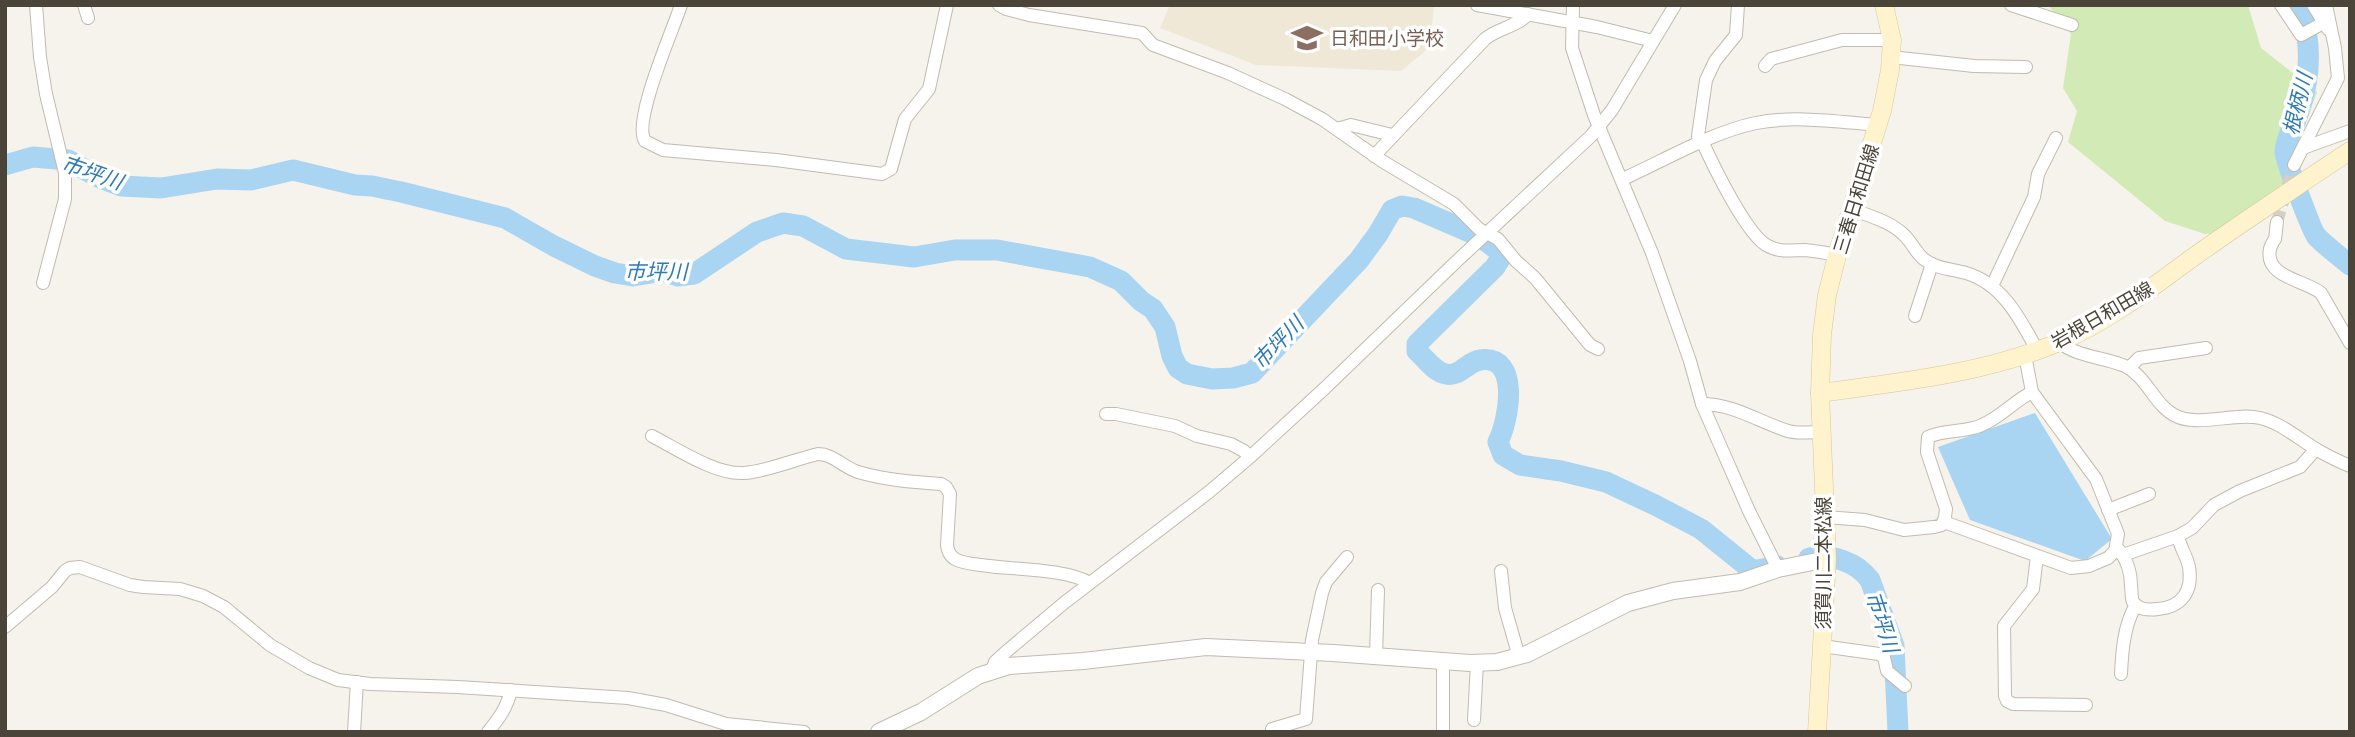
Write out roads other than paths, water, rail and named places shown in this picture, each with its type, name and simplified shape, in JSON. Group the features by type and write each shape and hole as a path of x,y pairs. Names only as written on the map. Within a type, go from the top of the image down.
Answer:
{"main road":[{"name":"三春日和田線","path":"1820,393 1822,335 1828,295 1851,209 1879,125 1891,48 1884,5"},
{"name":"岩根日和田線","path":"1820,393 1960,372 2031,353 2059,342 2157,284 2350,151"},
{"name":"須賀川二本松線","path":"1817,732 1827,559 1820,393"}],"street":[{"path":"36,5 46,94 65,173 65,198 43,283"},
{"path":"84,5 88,18"},
{"path":"681,5 648,98 641,129 645,141 663,150 776,160 882,174 891,169 905,118 929,89 947,5"},
{"path":"1478,5 1572,22 1653,41"},
{"path":"1573,5 1572,48 1681,337 1702,404 1778,569"},
{"path":"992,670 995,662 1007,651 1250,457 1591,136 1612,110 1675,5"},
{"path":"1738,5 1736,35 1715,61 1704,85 1698,136 1700,142 1749,227 1762,242 1784,251 1801,250 1838,255"},
{"path":"2281,5 2301,35 2319,25"},
{"path":"2313,5 2319,25 2332,34"},
{"path":"2294,165 2338,78 2326,5"},
{"path":"1004,7 1142,33 1153,46 1228,73 1285,99 1454,204 1479,229 1498,239 1535,278 1590,345 1598,349"},
{"path":"2012,7 2073,25"},
{"path":"1374,156 1485,39 1492,33 1523,20 1528,14"},
{"path":"1765,66 1772,59 1830,43 1857,39 1974,66 2026,67"},
{"path":"1623,179 1700,142 1755,123 1831,121 1879,125"},
{"path":"1337,129 1351,125 1392,135"},
{"path":"2304,148 2350,131"},
{"path":"1992,286 2034,197 2038,174 2056,138"},
{"path":"1851,209 1892,225 1907,237 1925,260 1992,286 2005,298 2031,353 2032,392 2099,486 2118,534 2119,551 2130,573 2132,600 2136,605 2147,610 2169,608 2179,604 2185,597 2189,587 2189,568 2178,536"},
{"path":"2277,222 2270,248 2276,270 2315,287 2321,293 2350,344"},
{"path":"1915,316 1932,264"},
{"path":"2059,342 2070,349 2129,369 2172,415 2199,419 2261,418 2350,466"},
{"path":"2129,369 2139,359 2206,348"},
{"path":"1944,522 1945,509 1927,452 1928,437 1936,433 1979,427 2032,392"},
{"path":"1702,404 1735,410 1788,431 1821,432"},
{"path":"1106,414 1175,426 1197,436 1231,444 1250,457"},
{"path":"652,436 701,461 732,472 745,473 811,455 828,454 840,465 874,477 941,484 950,494 947,545 953,558 987,566 1073,576 1090,583"},
{"path":"1825,517 1865,520 1903,530 1934,527 1944,522 2071,568 2090,566 2119,551 2178,536 2192,528 2214,505 2240,491 2300,467 2316,449"},
{"path":"2108,510 2149,494"},
{"path":"2037,555 2033,590 2004,626 2005,696 2007,701 2013,704 2086,705"},
{"path":"1272,729 1306,719 1311,652 1324,586 1347,557"},
{"path":"879,732 921,712 970,681 992,670 1009,666 1083,661 1206,647 1497,662 1519,657 1628,603 1673,591 1740,582 1778,569 1827,559"},
{"path":"5,627 52,587 65,571 80,568 130,585 180,589 204,596 224,607 270,645 309,668 338,680 628,698 666,705 726,724 804,732"},
{"path":"1501,571 1505,608 1519,657"},
{"path":"1376,656 1378,590"},
{"path":"2121,674 2122,647 2130,615 2136,605"},
{"path":"1822,646 1879,654 1884,657 1887,671 1905,686"},
{"path":"1443,661 1443,732"},
{"path":"1474,720 1476,663"},
{"path":"354,732 357,682"},
{"path":"488,732 502,716 511,690"}],"water":[{"path":"2035,413 2112,539 2085,561 1970,520 1938,447"}],"waterway":[{"name":"根柄川","path":"2299,5 2308,45 2308,71 2303,98 2285,152 2314,232 2350,265"},
{"name":"市坪川","path":"5,165 33,157 68,160 121,186 161,188 217,179 251,180 293,170 355,185 401,192 505,218 595,266 633,276 663,271 678,276 694,274 757,232 783,223 803,226 846,249 914,257 955,250 997,250 1090,267 1121,281 1153,309 1165,327 1178,368 1187,374 1212,379 1233,378 1252,373 1359,260 1392,210 1402,206 1414,208 1479,236 1503,254 1495,267 1417,344 1417,351 1442,373 1455,373 1480,360 1493,361 1502,367 1507,378 1508,391 1506,419 1498,442 1503,455 1520,465 1606,482 1701,529 1753,571 1777,566"},
{"name":"市坪川","path":"1809,558 1842,560 1858,568 1870,580 1894,646 1898,732"}],"tunnel":[{"path":"2277,222 2294,165"}],"place":[{"name":"日和田小学校","path":"1307,38"}]}
